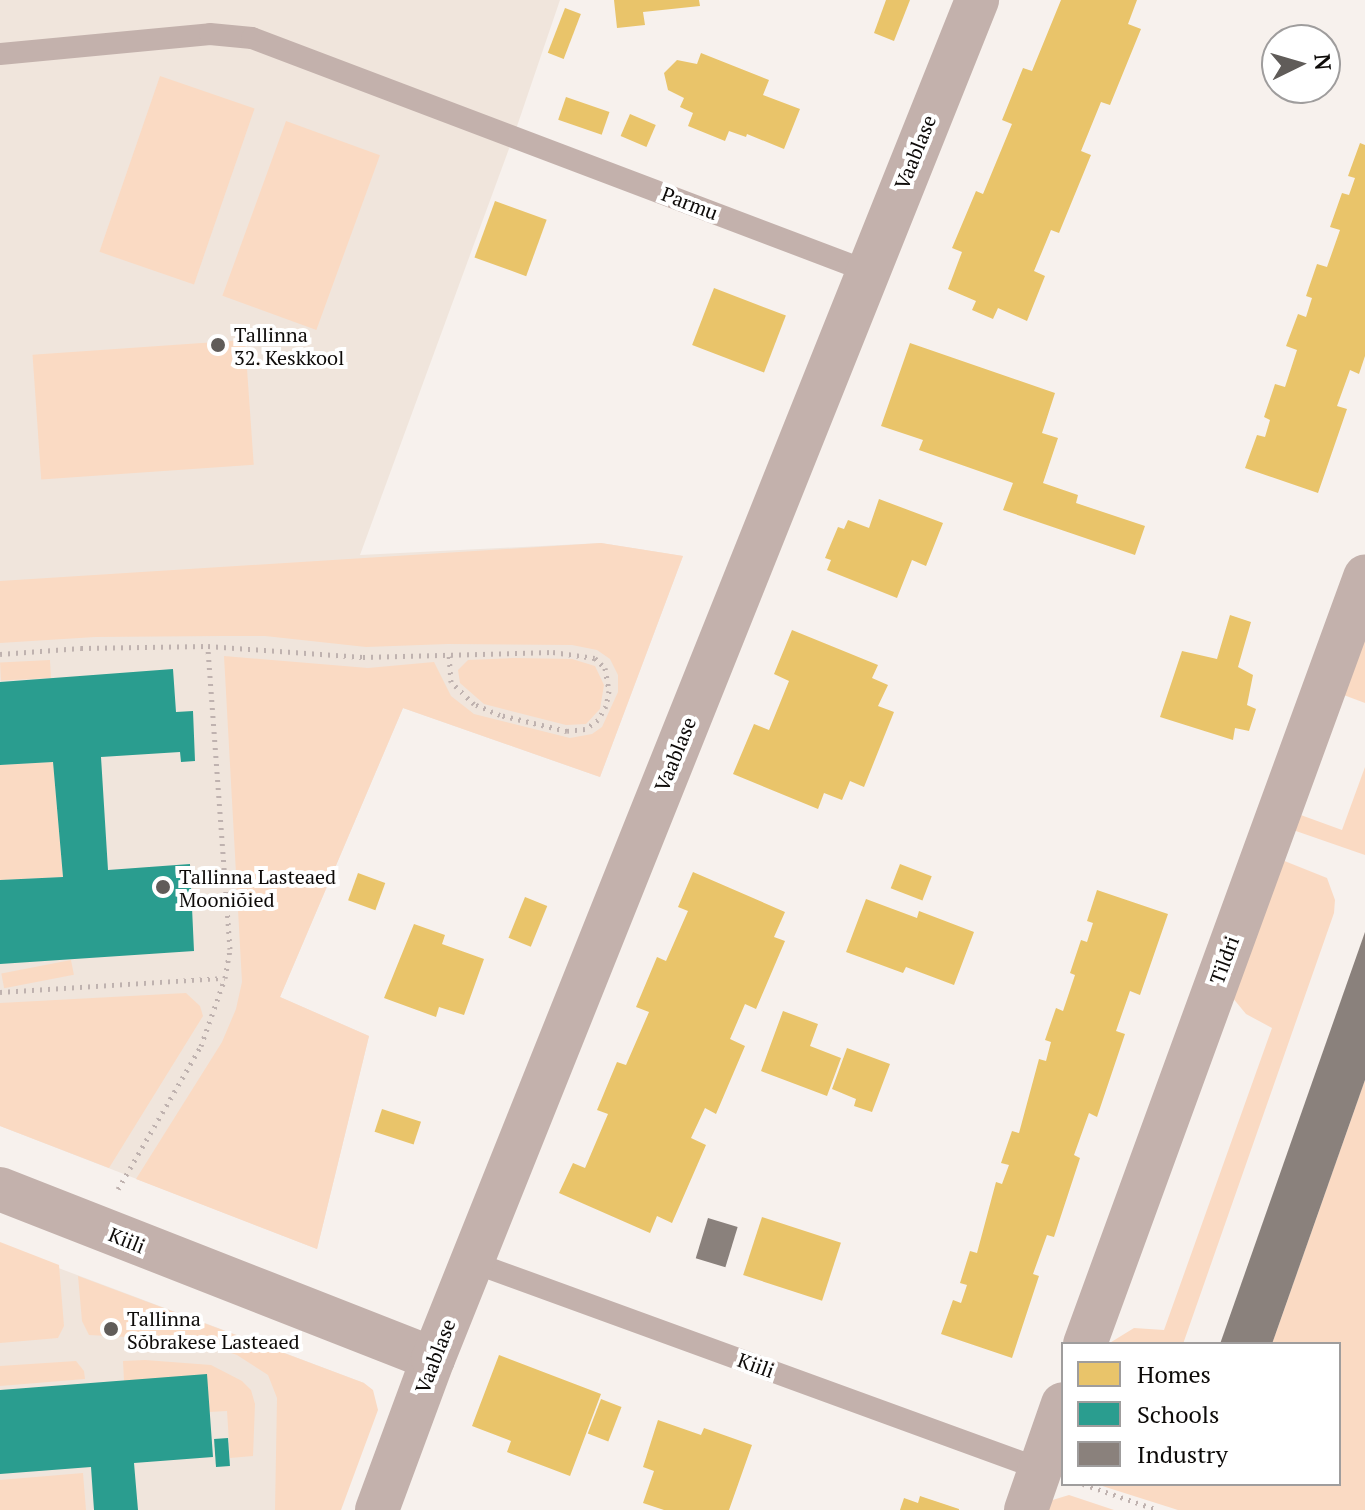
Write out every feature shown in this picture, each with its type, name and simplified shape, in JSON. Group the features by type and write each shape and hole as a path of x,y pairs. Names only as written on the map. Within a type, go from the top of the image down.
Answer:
{"street":[{"name":"Vaablase","path":"377,1510 433,1359 977,0"},
{"name":"Tildri","path":"1086,1342 1365,577"},
{"name":"Kiili","path":"0,1189 433,1359"},
{"path":"1026,1510 1061,1410"}],"lane":[{"name":"Parmu","path":"0,54 210,34 236,35 514,135 867,271"},
{"name":"Kiili","path":"472,1262 1040,1469"}],"path":[{"path":"0,654 81,648 208,646 248,646 363,657 553,652 595,658 605,668 609,691 606,706 598,720 585,729 567,731 500,715 474,704 451,682 449,656"},
{"path":"117,1189 201,1046 225,978 230,949 208,646"},
{"path":"0,992 225,978"},
{"path":"1089,1486 1158,1510"}],"shaded area":[{"path":"0,0 560,0 514,135 360,555 601,543 683,556 600,777 403,708 280,997 369,1036 317,1249 0,1126"},
{"path":"160,76 255,109 194,284 99,252"},
{"path":"286,121 380,155 316,330 222,296"},
{"path":"245,340 254,465 41,480 33,355"},
{"path":"601,543 683,556 600,777 403,708 280,997 369,1036 317,1249 136,1179 222,1042 236,1009 242,982 224,656 368,668 434,662 451,696 474,714 570,738 592,734 602,727 618,692 618,675 610,659 597,650 572,645 366,647 265,636 95,637 0,643 0,581"},
{"path":"1365,623 1365,703 1341,694"},
{"path":"572,659 595,666 604,685 600,709 586,724 566,725 484,704 460,683 458,670 468,660"},
{"path":"50,660 51,678 1,681 0,663"},
{"path":"53,762 63,877 0,880 0,765"},
{"path":"1365,767 1365,855 1293,830 1298,814 1342,830"},
{"path":"1282,860 1327,878 1335,900 1334,913 1184,1342 1111,1342 1134,1328 1164,1330 1272,1028 1246,1014 1232,997"},
{"path":"71,960 74,975 4,988 1,974"},
{"path":"186,993 200,1006 203,1016 109,1168 0,1126 0,1003"},
{"path":"1365,1080 1365,1510 1178,1510 1102,1486 1341,1486 1341,1342 1273,1342"},
{"path":"0,1242 59,1265 64,1326 58,1338 0,1343"},
{"name":"Tallinna Sõbrakese Lasteaed","path":"0,1246 364,1383 324,1510 0,1510"},
{"path":"78,1276 364,1383 373,1390 378,1410 341,1510 275,1510 277,1398 268,1375 237,1355 196,1341 89,1335 82,1321"},
{"path":"76,1361 84,1371 85,1379 0,1386 0,1366"},
{"path":"123,1361 211,1365 242,1381 251,1390 255,1404 253,1456 230,1458 227,1411 209,1412 124,1381"},
{"path":"83,1473 86,1510 0,1510 0,1480"},
{"path":"1069,1495 1114,1510 1043,1510 1046,1502"}],"building: Homes":[{"path":"614,0 699,0 700,6 643,12 645,25 617,28"},
{"path":"886,0 910,0 894,41 874,33"},
{"path":"1061,0 1137,0 1128,24 1141,29 1110,105 1101,102 1081,151 1091,155 1059,233 1051,230 1034,271 1045,276 1027,321 998,308 993,319 972,310 976,301 948,289 962,252 952,248 976,191 983,194 1012,124 1002,120 1023,68 1032,71"},
{"path":"565,8 581,14 564,59 548,53"},
{"path":"701,53 769,80 763,95 800,109 784,149 747,134 746,137 729,131 725,141 688,126 693,113 680,107 684,98 668,90 664,73 677,60 697,64"},
{"path":"566,97 609,112 602,135 558,120"},
{"path":"630,114 656,125 646,147 621,136"},
{"path":"1360,143 1365,145 1365,356 1359,374 1350,370 1337,406 1347,409 1318,493 1245,468 1257,435 1265,437 1270,420 1264,417 1275,384 1285,387 1297,350 1286,346 1298,314 1306,317 1312,298 1306,296 1317,264 1327,267 1340,230 1330,227 1342,193 1349,195 1355,178 1348,176"},
{"path":"495,201 547,220 526,276 474,257"},
{"path":"714,288 786,316 764,373 692,345"},
{"path":"910,343 1055,393 1042,433 1058,438 1043,483 1078,495 1076,503 1145,526 1135,555 1003,510 1013,483 919,450 923,440 881,426"},
{"path":"879,499 943,523 926,566 912,560 897,598 827,570 831,560 825,558 838,527 844,529 848,520 869,528"},
{"path":"1230,615 1251,622 1238,667 1253,675 1247,705 1256,709 1249,731 1235,728 1233,740 1160,717 1182,651 1217,659"},
{"path":"792,630 878,665 872,678 888,685 878,706 894,712 864,787 850,781 842,800 824,793 818,809 733,774 754,724 769,730 789,681 774,674"},
{"path":"900,864 932,876 922,900 891,888"},
{"path":"693,872 785,912 774,937 785,941 756,1009 745,1004 730,1039 745,1046 716,1114 705,1108 691,1138 706,1145 672,1223 657,1216 650,1233 559,1193 573,1163 585,1168 608,1114 597,1110 617,1062 626,1065 649,1012 636,1007 657,957 666,961 688,911 678,907"},
{"path":"358,873 385,883 375,910 348,900"},
{"path":"1097,890 1168,914 1140,995 1130,991 1116,1031 1125,1034 1097,1117 1089,1113 1074,1155 1080,1158 1054,1237 1047,1235 1033,1274 1039,1276 1012,1358 941,1334 953,1300 961,1303 967,1285 960,1283 970,1251 977,1253 996,1182 1002,1184 1009,1165 1001,1163 1012,1131 1019,1133 1039,1059 1046,1061 1051,1042 1045,1040 1056,1008 1063,1011 1075,975 1070,973 1081,940 1087,942 1093,923 1087,921"},
{"path":"525,897 547,906 531,947 509,938"},
{"path":"866,899 917,918 919,911 974,932 954,985 906,967 903,973 846,952"},
{"path":"414,924 445,935 442,944 484,959 464,1015 439,1007 436,1017 384,998"},
{"path":"783,1011 818,1024 810,1046 841,1058 827,1096 761,1071"},
{"path":"847,1048 890,1064 872,1112 854,1106 856,1099 832,1089"},
{"path":"382,1109 421,1122 414,1144 375,1132"},
{"path":"762,1217 841,1243 822,1301 743,1275"},
{"path":"499,1355 601,1394 570,1476 507,1452 511,1441 472,1426"},
{"path":"601,1399 622,1407 608,1441 588,1434"},
{"path":"658,1420 701,1435 704,1428 752,1445 729,1510 664,1510 643,1503 654,1471 643,1467"},
{"path":"920,1496 959,1510 900,1510 904,1498 918,1503"}],"building: Schools":[{"path":"173,669 176,712 193,711 195,761 181,762 180,752 101,757 108,870 190,864 194,951 0,964 0,880 63,877 53,762 0,765 0,682"},
{"path":"207,1374 213,1457 134,1463 138,1510 94,1510 91,1467 0,1474 0,1390"},
{"path":"228,1438 230,1466 216,1467 214,1439"}],"building: Industry":[{"path":"1365,932 1365,1080 1273,1342 1221,1342"},
{"path":"708,1218 738,1227 725,1267 696,1258"}],"place":[{"name":"Tallinna 32. Keskkool","path":"218,345"},
{"name":"Tallinna Lasteaed Mooniõied","path":"163,887"},
{"name":"Tallinna Sõbrakese Lasteaed","path":"111,1329"}]}
